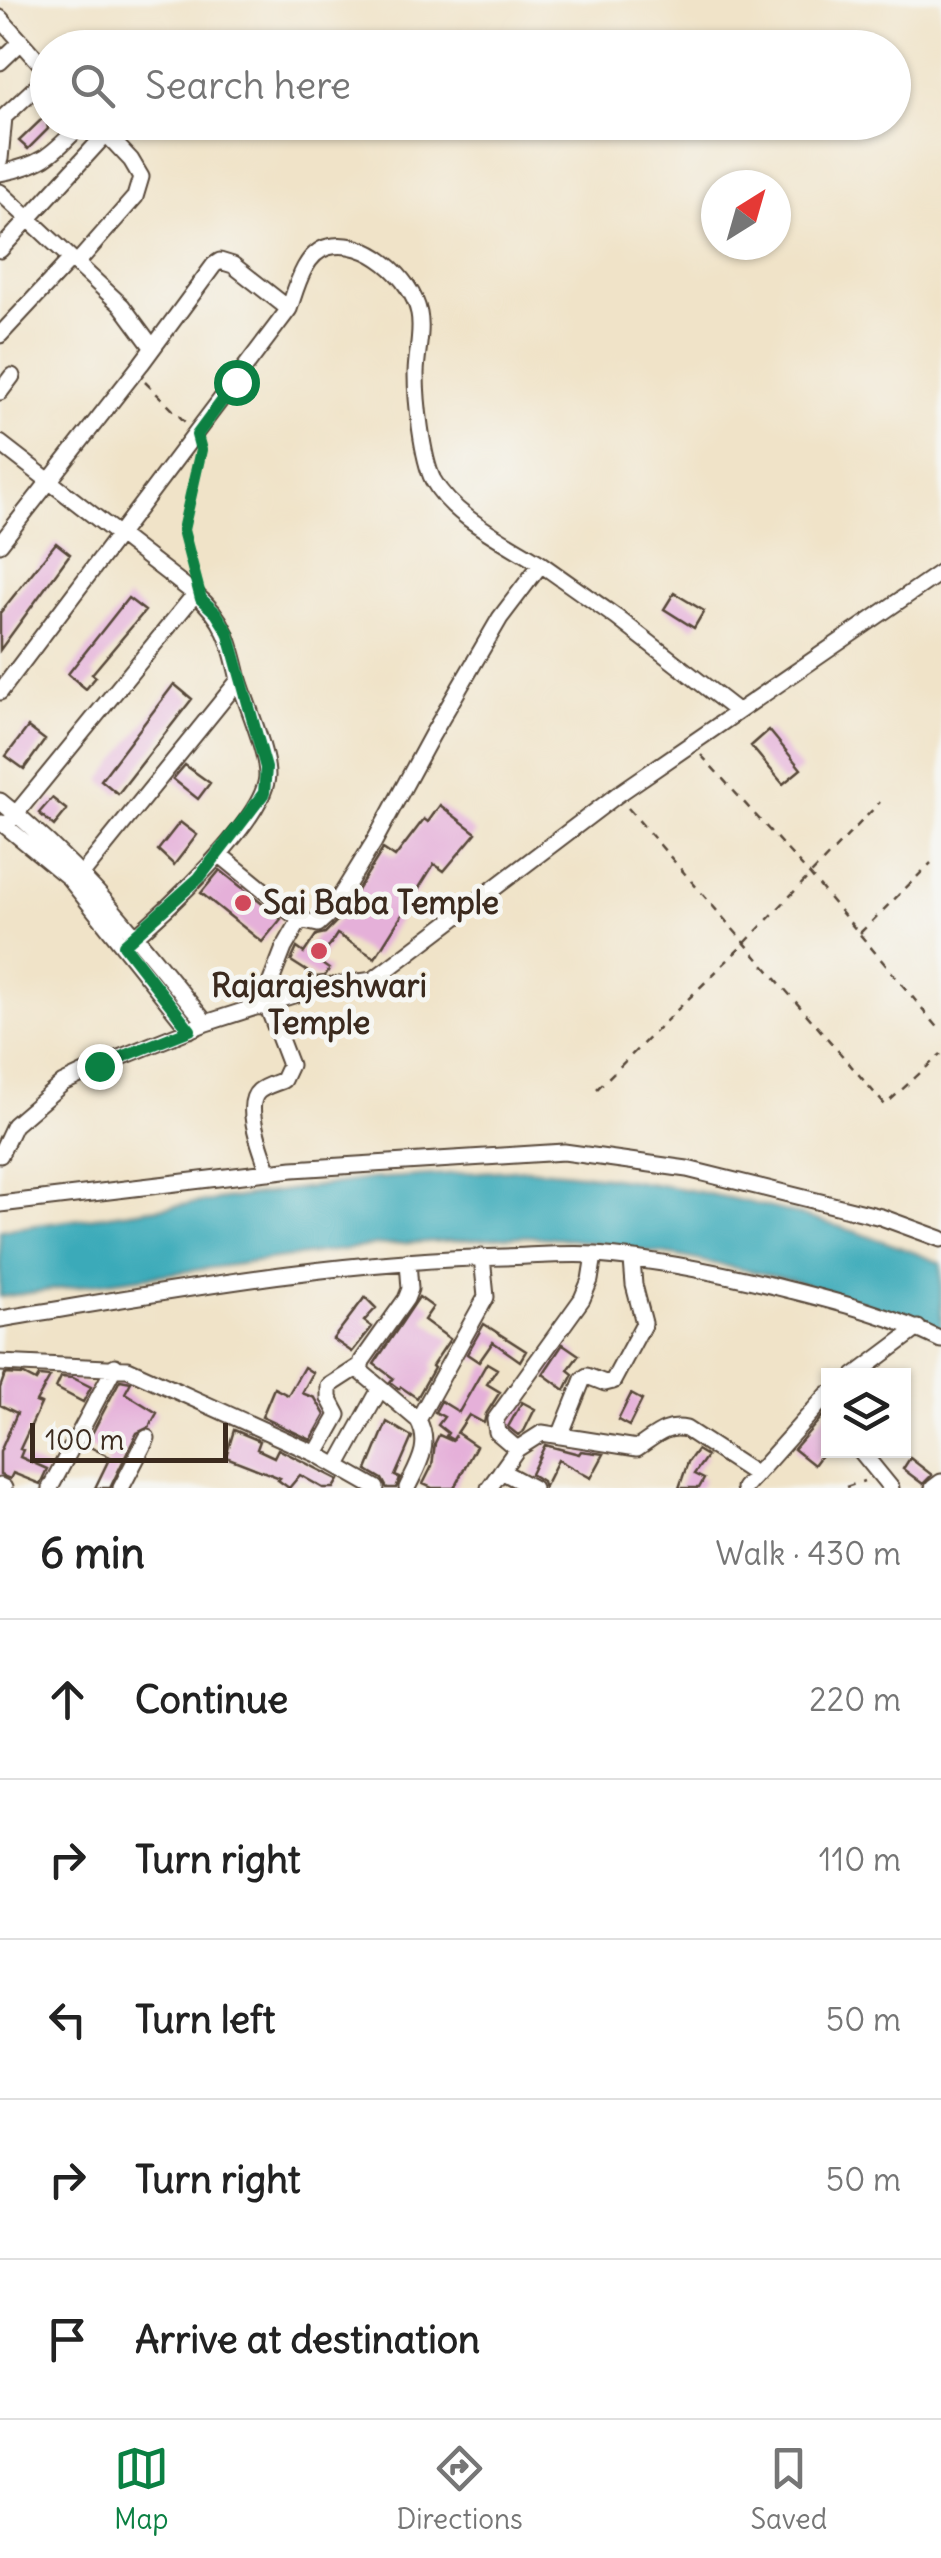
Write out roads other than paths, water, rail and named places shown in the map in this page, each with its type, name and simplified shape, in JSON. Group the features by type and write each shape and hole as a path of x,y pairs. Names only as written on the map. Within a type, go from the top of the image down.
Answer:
{"street":[{"path":"0,18 30,53"},
{"path":"0,62 21,42"},
{"path":"0,158 4,117 30,92"},
{"path":"0,174 33,166 65,140"},
{"path":"0,250 30,219 91,140"},
{"path":"0,336 140,189 141,177 112,140"},
{"path":"0,192 122,306 153,348"},
{"path":"0,692 289,309 303,270 318,251 330,246 366,252 406,283 420,315 416,377 428,470 447,499 616,617 737,711"},
{"path":"0,544 220,261 233,265 289,309"},
{"path":"0,392 12,376"},
{"path":"0,443 216,613 228,632 266,768 264,793 219,854 180,898 130,941"},
{"path":"219,854 300,920 318,924 330,913 374,842 500,618 540,564"},
{"path":"0,1155 14,1125 63,1083 198,1026 312,989 373,980 616,796 941,572"},
{"path":"8,821 198,596"},
{"path":"79,879 239,680"},
{"path":"0,801 8,821 79,879 198,1026"},
{"path":"269,1172 252,1103 260,1090 283,1080 290,1065 264,1006 284,948 300,920"},
{"path":"0,1204 269,1172 564,1152 687,1170 881,1218 941,1239"},
{"path":"517,1449 498,1432 495,1420 582,1299 594,1255"},
{"path":"0,1319 227,1282 408,1260 594,1255 707,1272 825,1298 918,1328 941,1340"},
{"path":"418,1420 486,1297 482,1257"},
{"path":"316,1454 338,1415 329,1398 329,1386 360,1366 406,1299 410,1290 408,1260"},
{"path":"560,1436 583,1379 586,1376 605,1383 613,1381 641,1333 645,1316 638,1303 632,1260"},
{"path":"865,1368 918,1328"},
{"path":"0,1364 115,1366 144,1375 316,1454 376,1488"},
{"path":"50,1488 115,1366"},
{"path":"360,1366 362,1376 418,1420 426,1443 406,1488"},
{"path":"338,1466 380,1389"},
{"path":"744,1488 821,1402"},
{"path":"489,1488 517,1449 536,1434 632,1448 672,1427 681,1428 755,1474"},
{"path":"122,1488 147,1438"},
{"path":"866,1458 885,1482"},
{"path":"501,1471 533,1488"},
{"path":"933,1488 941,1482"}],"water":[{"path":"527,1169 633,1181 738,1200 841,1227 941,1263 941,1336 857,1300 792,1280 678,1256 526,1236 377,1245 0,1297 0,1230 369,1179"}],"place":[{"name":"Sai Baba Temple","path":"243,903"},
{"name":"Rajarajeshwari Temple","path":"319,951"}]}
